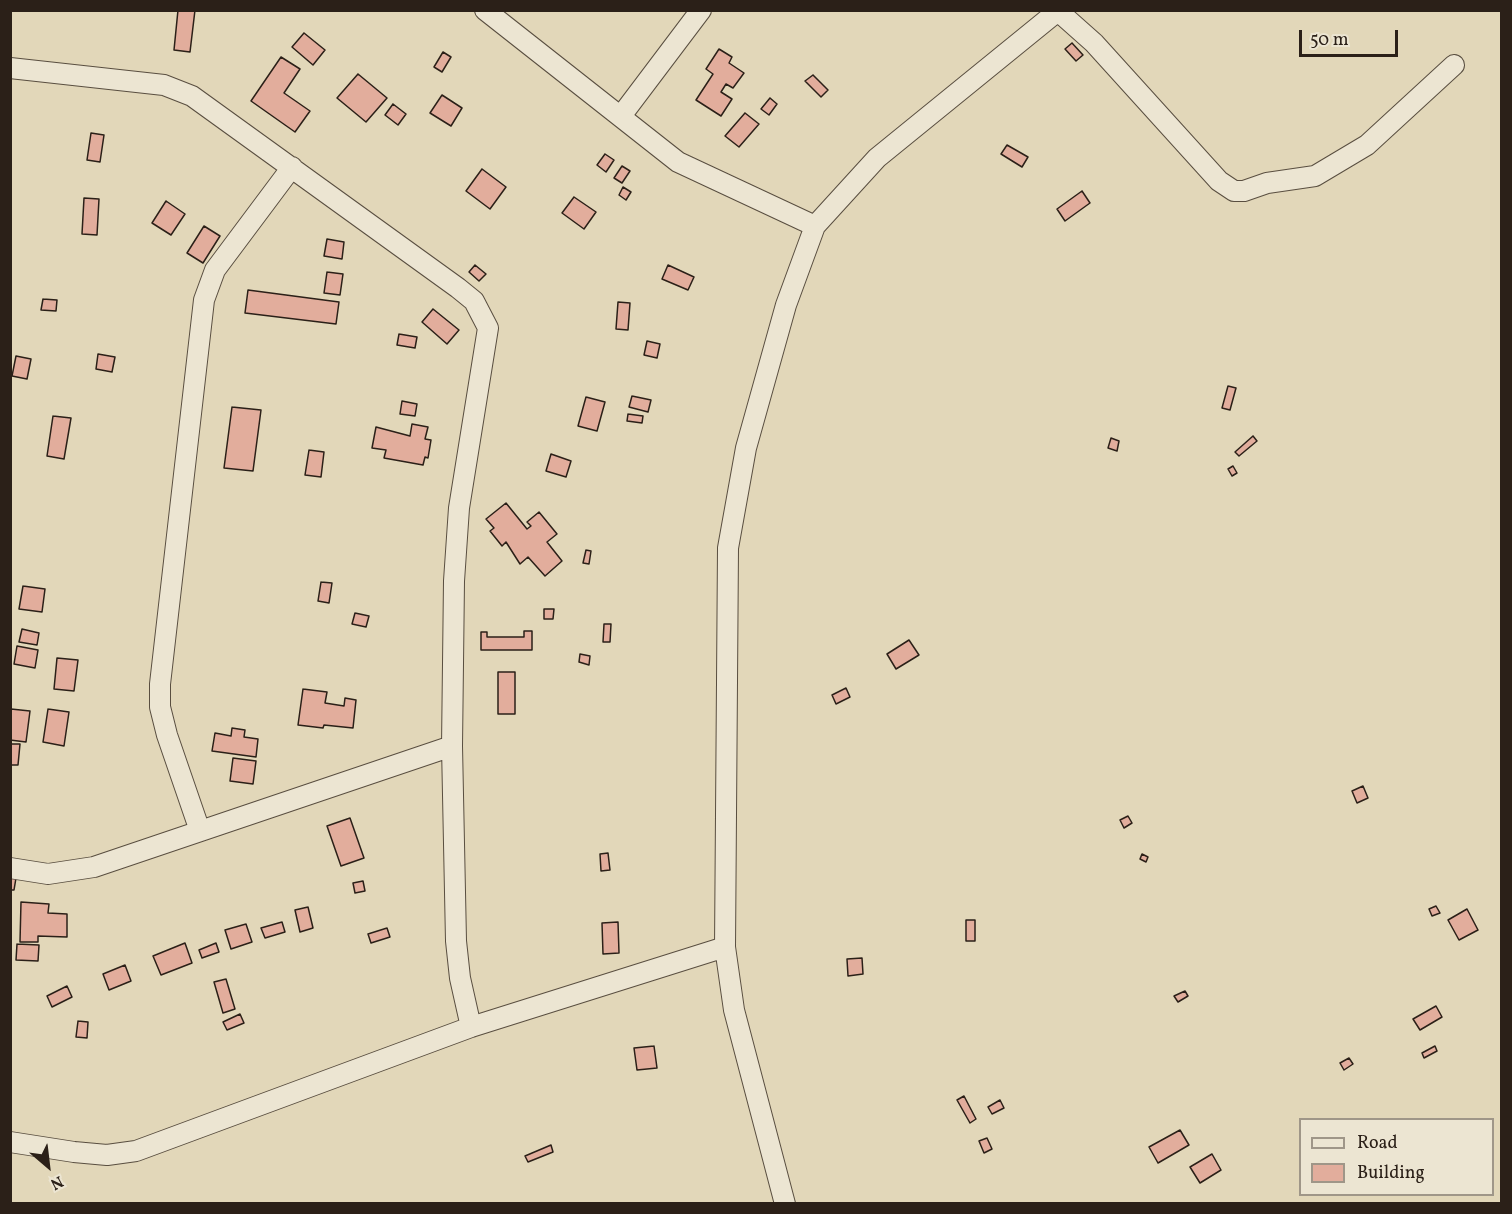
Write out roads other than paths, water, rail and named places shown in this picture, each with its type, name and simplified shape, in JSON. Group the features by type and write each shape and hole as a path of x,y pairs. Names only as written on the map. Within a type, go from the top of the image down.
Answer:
{"street":[{"path":"485,10 678,162 814,226"},
{"path":"621,116 701,10"},
{"path":"784,1203 734,1010 725,947 728,548 746,448 786,304 814,226 877,158 1059,11 1094,43 1219,181 1234,191 1244,191 1267,183 1315,176 1367,144 1454,65"},
{"path":"10,68 178,89 192,96 474,301 488,328 459,508 454,581 452,746 456,941 460,978 471,1027"},
{"path":"200,831 167,735 160,707 160,684 204,300 215,270 292,167"},
{"path":"10,868 48,874 72,872 452,746"},
{"path":"10,1142 107,1155 136,1151 471,1027 725,947"}]}
